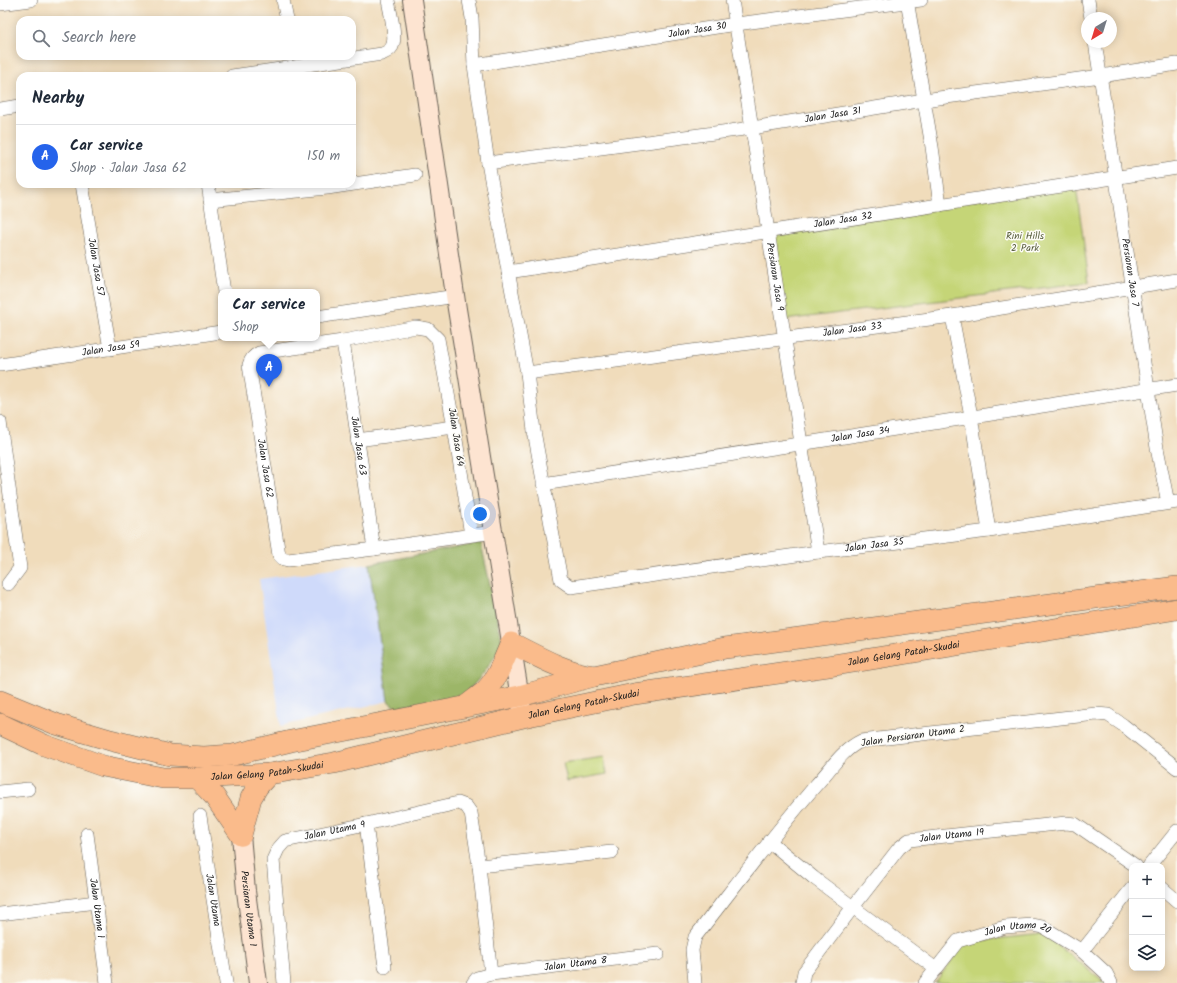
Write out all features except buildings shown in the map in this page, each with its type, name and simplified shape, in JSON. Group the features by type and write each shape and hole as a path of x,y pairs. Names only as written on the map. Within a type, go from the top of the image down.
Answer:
{"main road":[{"name":"Jalan Gelang Patah-Skudai","path":"0,701 56,724 110,740 170,755 204,757 233,755 305,738 520,696 594,676 724,648 1177,588"},
{"name":"Jalan Gelang Patah-Skudai","path":"0,724 44,745 103,766 163,778 197,778 269,774 334,763 523,717 634,694 828,666 1177,609"},
{"path":"820,635 778,647 768,652 766,659 771,663 828,666"},
{"path":"463,708 484,692 490,685 504,660 511,643 560,667 581,674 594,676"},
{"path":"241,835 251,798 258,786 269,774"},
{"path":"197,778 214,796 241,835"}],"street":[{"path":"0,4 31,0"},
{"path":"283,0 286,16"},
{"path":"356,56 382,54 387,52 393,44 388,0"},
{"path":"412,0 456,296 523,717"},
{"path":"469,0 472,18 474,65 488,163 527,373 534,431 543,484"},
{"name":"Persiaran Jasa 9","path":"732,0 818,552"},
{"name":"Jalan Jasa 30","path":"474,65 736,24 921,0"},
{"path":"1088,0 1090,12"},
{"path":"907,1 940,205"},
{"name":"Persiaran Jasa 7","path":"1096,48 1157,448 1173,502"},
{"path":"249,72 295,61 307,60"},
{"name":"Jalan Jasa 31","path":"488,163 752,128 924,100 1177,64"},
{"path":"0,109 16,107"},
{"name":"Jalan Jasa 32","path":"508,272 1177,168"},
{"path":"356,184 415,175"},
{"name":"Jalan Jasa 57","path":"83,188 110,349"},
{"path":"208,188 224,289"},
{"path":"210,200 327,188"},
{"name":"Jalan Jasa 33","path":"527,373 952,316 1177,280"},
{"path":"320,317 456,296"},
{"path":"952,316 971,416 989,531"},
{"name":"Jalan Jasa 62","path":"438,339 428,329 416,327 343,342 291,343 254,355 249,365 279,555 283,559 288,560 494,532"},
{"name":"Jalan Jasa 59","path":"0,365 218,332"},
{"name":"Jalan Jasa 64","path":"438,339 471,535"},
{"name":"Jalan Jasa 63","path":"343,342 374,549"},
{"name":"Jalan Jasa 34","path":"543,484 1177,385"},
{"path":"0,422 20,568 8,584"},
{"path":"358,440 454,427"},
{"name":"Jalan Jasa 35","path":"543,484 561,580 571,586 818,552 989,531 1173,502"},
{"name":"Jalan Persiaran Utama 2","path":"695,983 692,950 695,937 769,841 848,749 861,741 1096,714 1108,715 1123,725 1177,768"},
{"path":"0,792 28,790"},
{"name":"Jalan Utama 9","path":"284,983 273,860 278,849 285,841 458,803 466,806 471,813 479,866 491,974"},
{"name":"Jalan Utama","path":"200,816 226,983"},
{"name":"Jalan Utama 19","path":"802,983 804,972 852,907 899,848 909,840 1066,823 1075,824 1132,863"},
{"path":"366,824 385,966"},
{"path":"1151,863 1177,831"},
{"name":"Jalan Utama 1","path":"87,834 107,983"},
{"name":"Persiaran Utama 1","path":"241,835 246,891 258,983"},
{"path":"769,841 814,878 936,969"},
{"path":"479,866 612,852"},
{"path":"1165,891 1177,901"},
{"path":"1082,951 1129,892"},
{"path":"0,914 96,902"},
{"name":"Jalan Utama 20","path":"925,983 958,941 1005,928 1033,925 1043,927 1082,951 1106,973 1111,983"},
{"name":"Jalan Utama 8","path":"473,983 477,978 491,974 658,954"}],"shaded area":[{"path":"369,564 388,701 281,726 259,579"}],"green space":[{"name":"Rini Hills 2 Park","path":"1076,186 1089,282 784,320 770,227"},
{"path":"481,543 503,645 483,674 461,699 395,707 388,701 369,564"},
{"path":"604,757 607,774 567,781 563,763"},
{"path":"1043,934 1106,983 935,983 965,942"}],"place":[{"name":"Car service","path":"269,387"}]}
